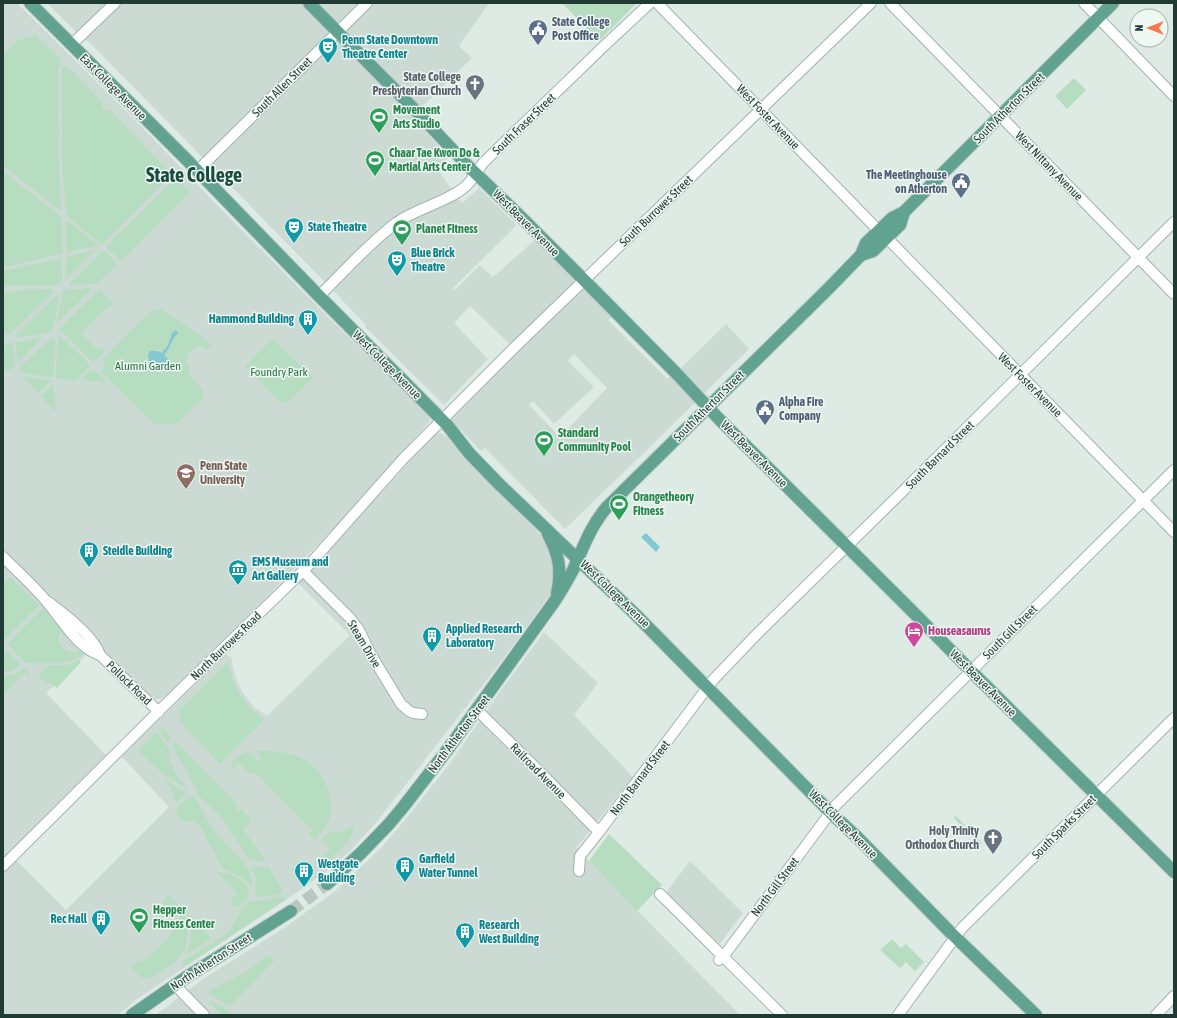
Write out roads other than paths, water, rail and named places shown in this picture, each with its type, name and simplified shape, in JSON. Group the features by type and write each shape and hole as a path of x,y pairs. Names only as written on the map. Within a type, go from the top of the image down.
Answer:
{"main road":[{"name":"East College Avenue","path":"30,3 197,171"},
{"name":"West Beaver Avenue","path":"309,3 337,33 406,100 500,198 584,280 971,672 1174,872"},
{"name":"South Atherton Street","path":"576,564 593,527 607,507 861,255 866,243 883,234 892,218 904,212 1113,3"},
{"name":"West College Avenue","path":"197,171 318,296 442,420 469,453 499,484 540,521 576,564 635,614 831,813 1036,1015"},
{"path":"540,521 552,541 559,563 559,586 554,602"},
{"name":"North Atherton Street","path":"327,884 350,864 389,824 448,749 554,602 576,564"},
{"name":"North Atherton Street","path":"132,1015 175,985 291,911"}],"street":[{"path":"71,45 115,3"},
{"name":"South Allen Street","path":"197,171 367,3"},
{"name":"South Fraser Street","path":"318,296 392,226 411,214 462,189 495,151 650,3"},
{"name":"West Foster Avenue","path":"657,3 1174,532"},
{"name":"South Burrowes Street","path":"442,420 514,348 871,3"},
{"name":"West Nittany Avenue","path":"890,3 1174,294"},
{"path":"1084,3 1174,96"},
{"name":"South Barnard Street","path":"707,688 757,634 1021,375 1174,222"},
{"name":"North Burrowes Road","path":"3,866 303,571 442,420"},
{"name":"South Gill Street","path":"831,813 836,805 1174,470"},
{"name":"Pollock Road","path":"3,557 47,601 64,614 87,636 100,654 159,712"},
{"name":"Steam Drive","path":"303,571 350,618 359,630 370,653 404,708 413,713 422,714"},
{"name":"North Barnard Street","path":"579,871 580,856 707,688"},
{"name":"Railroad Avenue","path":"477,710 599,832"},
{"name":"South Sparks Street","path":"898,1015 962,928 1174,718"},
{"name":"North Gill Street","path":"721,958 831,813"},
{"path":"660,894 721,958 782,1015"},
{"path":"175,985 204,1015"},
{"path":"1156,1015 1174,996"}],"water":[{"path":"175,330 178,333 164,355 168,359 166,364 158,364 156,366 152,365 153,363 149,361 148,355 150,351 162,353 168,345 172,333"},
{"path":"646,533 660,547 656,552 641,537"}],"tunnel":[{"path":"291,911 327,884"}],"place":[{"name":"State College Post Office","path":"538,46"},
{"name":"Penn State Downtown Theatre Center","path":"328,64"},
{"name":"State College Presbyterian Church","path":"475,101"},
{"name":"Movement Arts Studio","path":"379,134"},
{"name":"Chaar Tae Kwon Do & Martial Arts Center","path":"375,177"},
{"name":"The Meetinghouse on Atherton","path":"961,199"},
{"name":"State Theatre","path":"294,244"},
{"name":"Planet Fitness","path":"402,246"},
{"name":"Blue Brick Theatre","path":"397,277"},
{"name":"Hammond Building","path":"308,336"},
{"name":"Alpha Fire Company","path":"765,426"},
{"name":"Standard Community Pool","path":"544,457"},
{"name":"Penn State University","path":"186,490"},
{"name":"Orangetheory Fitness","path":"619,521"},
{"name":"Steidle Building","path":"89,568"},
{"name":"EMS Museum and Art Gallery","path":"238,586"},
{"name":"Houseasaurus","path":"914,648"},
{"name":"Applied Research Laboratory","path":"432,653"},
{"name":"Holy Trinity Orthodox Church","path":"993,855"},
{"name":"Garfield Water Tunnel","path":"405,883"},
{"name":"Westgate Building","path":"304,888"},
{"name":"Hepper Fitness Center","path":"139,934"},
{"name":"Rec Hall","path":"101,936"},
{"name":"Research West Building","path":"465,949"}],"district":[{"name":"State College","path":"194,174"}],"park label":[{"name":"Alumni Garden","path":"148,366"},
{"name":"Foundry Park","path":"279,372"}]}
